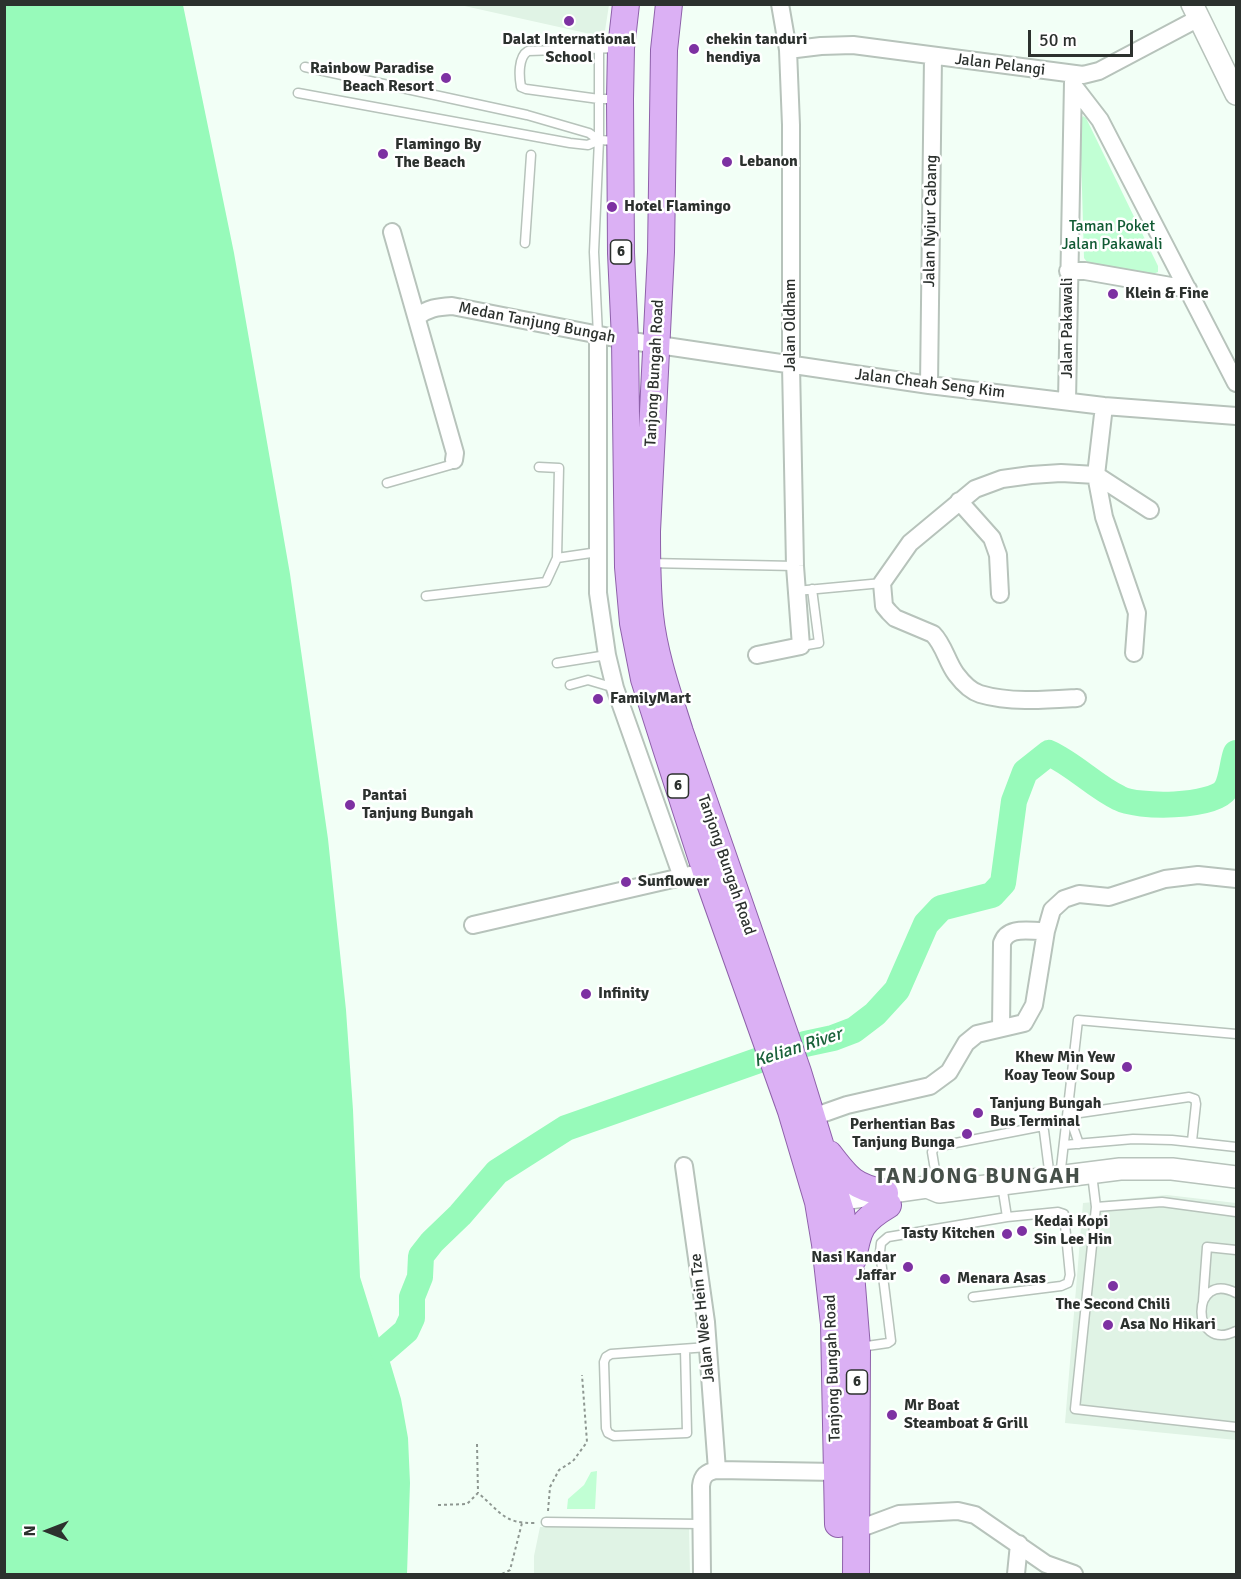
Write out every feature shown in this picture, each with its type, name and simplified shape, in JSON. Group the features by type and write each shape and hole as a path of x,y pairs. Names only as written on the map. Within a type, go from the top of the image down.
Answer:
{"main road":[{"name":"Tanjong Bungah Road","path":"626,4 610,48 609,99 625,340 628,567 633,623 644,679 652,750 694,874 773,1032"},
{"name":"Tanjong Bungah Road","path":"669,4 664,50 661,252 647,563 650,616 664,681 721,854 773,1032 851,1273 857,1348 847,1500 839,1575"},
{"name":"Tanjong Bungah Road","path":"789,1076 813,1117 822,1145 829,1207 834,1324 847,1500 856,1575"},
{"path":"822,1145 857,1185 886,1199 861,1226 851,1273"}],"street":[{"name":"Jalan Oldham","path":"758,655 801,646 804,590 795,566 791,365 791,125 788,50 780,4"},
{"name":"Jalan Pelangi","path":"788,50 853,45 1073,80 1099,71 1195,11"},
{"path":"1195,11 1236,94"},
{"name":"Jalan Nyiur Cabang","path":"929,385 933,56"},
{"path":"1073,80 1100,120 1236,384"},
{"name":"Jalan Pakawali","path":"1067,401 1073,80"},
{"path":"392,232 455,453 454,460"},
{"path":"1068,271 1085,271 1188,289"},
{"name":"Medan Tanjung Bungah","path":"417,317 426,310 452,306 625,340"},
{"path":"598,335 598,593 607,655 615,688 652,750"},
{"name":"Jalan Cheah Seng Kim","path":"625,340 929,385 1104,406 1236,416"},
{"path":"1104,406 1096,475 1104,517 1137,613 1134,653"},
{"path":"1077,698 1006,698 978,694 965,685 954,672 938,639 933,634 895,618 889,612 884,606 882,583 910,543 975,489 1002,479 1061,473 1096,475 1150,510"},
{"path":"959,501 992,538 998,555 1000,594"},
{"path":"473,925 694,874"},
{"path":"813,1117 848,1105 930,1086 949,1072 966,1043 977,1034 1024,1023 1030,1016 1034,1005 1046,931 1052,910 1064,899 1079,894 1108,897 1165,879 1198,875 1236,879"},
{"path":"1001,1028 1002,943 1005,936 1011,931 1046,931"},
{"name":"Jalan Wee Hein Tze","path":"684,1166 706,1322 717,1470"},
{"path":"829,1207 886,1199 927,1187 939,1192 1120,1169 1172,1169 1236,1177"},
{"path":"702,1575 702,1478 711,1471 717,1470 899,1514 958,1511 975,1515 1046,1564 1074,1575"},
{"path":"1016,1575 1019,1544"}],"lane":[{"path":"609,99 526,89 521,87 520,82 523,54 528,51 610,48"},
{"path":"305,67 527,115 610,140"},
{"path":"298,93 570,143 588,145 610,140"},
{"path":"598,335 594,252 610,140"},
{"path":"525,243 531,155"},
{"path":"387,483 450,465 454,460"},
{"path":"426,596 546,582 557,558 559,468 539,467"},
{"path":"557,558 598,552"},
{"path":"647,563 795,566"},
{"path":"804,590 882,583"},
{"path":"557,663 607,655"},
{"path":"570,685 588,680 615,688"},
{"path":"1055,1178 1064,1145 1078,1020 1236,1034"},
{"path":"1079,1144 1071,1121 1073,1114 1190,1097 1195,1099 1196,1104 1192,1141"},
{"path":"939,1192 932,1152 935,1148 1038,1127 1043,1127 1055,1178"},
{"path":"1064,1145 1133,1139 1192,1141 1236,1147"},
{"path":"1092,1173 1095,1207 1076,1409 1236,1427"},
{"path":"1002,1184 1007,1217"},
{"path":"1095,1207 1162,1202 1236,1212"},
{"path":"857,1348 888,1344 891,1341 880,1252 881,1243 888,1237 1007,1217 1058,1212 1064,1214 1070,1275 1068,1283 1061,1286 973,1298"},
{"path":"1236,1250 1207,1246 1201,1317 1204,1324 1215,1334 1236,1337"},
{"path":"1203,1301 1207,1295 1221,1289 1229,1289 1236,1293"},
{"path":"1223,1335 1236,1331"},
{"path":"685,1349 687,1433 683,1435 614,1436 608,1433 604,1362 606,1357 611,1354 708,1347"},
{"path":"546,1522 701,1524"}],"path":[{"path":"478,1492 501,1515 522,1523 546,1522 549,1487 559,1470 573,1461 587,1442 582,1376"},
{"path":"438,1505 467,1504 478,1492 477,1444"},
{"path":"502,1575 510,1570 522,1523"}],"shaded area":[{"path":"5,4 183,5 234,253 290,574 328,839 346,1010 360,1277 383,1351 390,1362 401,1399 408,1438 410,1483 407,1574 5,1574"},
{"name":"Dalat International School","path":"609,4 604,37 460,5"},
{"path":"1167,1195 1236,1203 1236,1440 1065,1423 1083,1203"},
{"path":"689,1526 690,1574 534,1574 534,1556 540,1527"}],"green space":[{"name":"Taman Poket Jalan Pakawali","path":"1083,116 1158,266 1158,272 1153,274 1087,262 1084,258 1080,121"},
{"path":"597,1471 595,1509 567,1509 568,1499 584,1485 591,1472"}],"waterway":[{"name":"Kelian River","path":"383,1351 406,1331 412,1318 412,1297 420,1277 421,1256 497,1172 566,1128 805,1044 833,1038 854,1030 875,1014 897,990 926,924 941,908 992,895 1003,883 1014,801 1025,772 1049,753 1119,798 1157,805 1191,803 1218,795 1228,785 1236,753"}],"place":[{"name":"Dalat International School","path":"569,21"},
{"name":"chekin tanduri hendiya","path":"694,49"},
{"name":"Rainbow Paradise Beach Resort","path":"446,78"},
{"name":"Flamingo By The Beach","path":"383,154"},
{"name":"Lebanon","path":"727,162"},
{"name":"Hotel Flamingo","path":"612,207"},
{"name":"Klein & Fine","path":"1113,294"},
{"name":"FamilyMart","path":"598,699"},
{"name":"Pantai Tanjung Bungah","path":"350,805"},
{"name":"Sunflower","path":"626,882"},
{"name":"Infinity","path":"586,994"},
{"name":"Khew Min Yew Koay Teow Soup","path":"1127,1067"},
{"name":"Tanjung Bungah Bus Terminal","path":"978,1113"},
{"name":"Perhentian Bas Tanjung Bunga","path":"967,1134"},
{"name":"Kedai Kopi Sin Lee Hin","path":"1022,1231"},
{"name":"Tasty Kitchen","path":"1007,1234"},
{"name":"Nasi Kandar Jaffar","path":"908,1267"},
{"name":"Menara Asas","path":"945,1279"},
{"name":"The Second Chili","path":"1113,1286"},
{"name":"Asa No Hikari","path":"1108,1325"},
{"name":"Mr Boat Steamboat & Grill","path":"892,1415"}],"district":[{"name":"TANJONG BUNGAH","path":"978,1177"}]}
